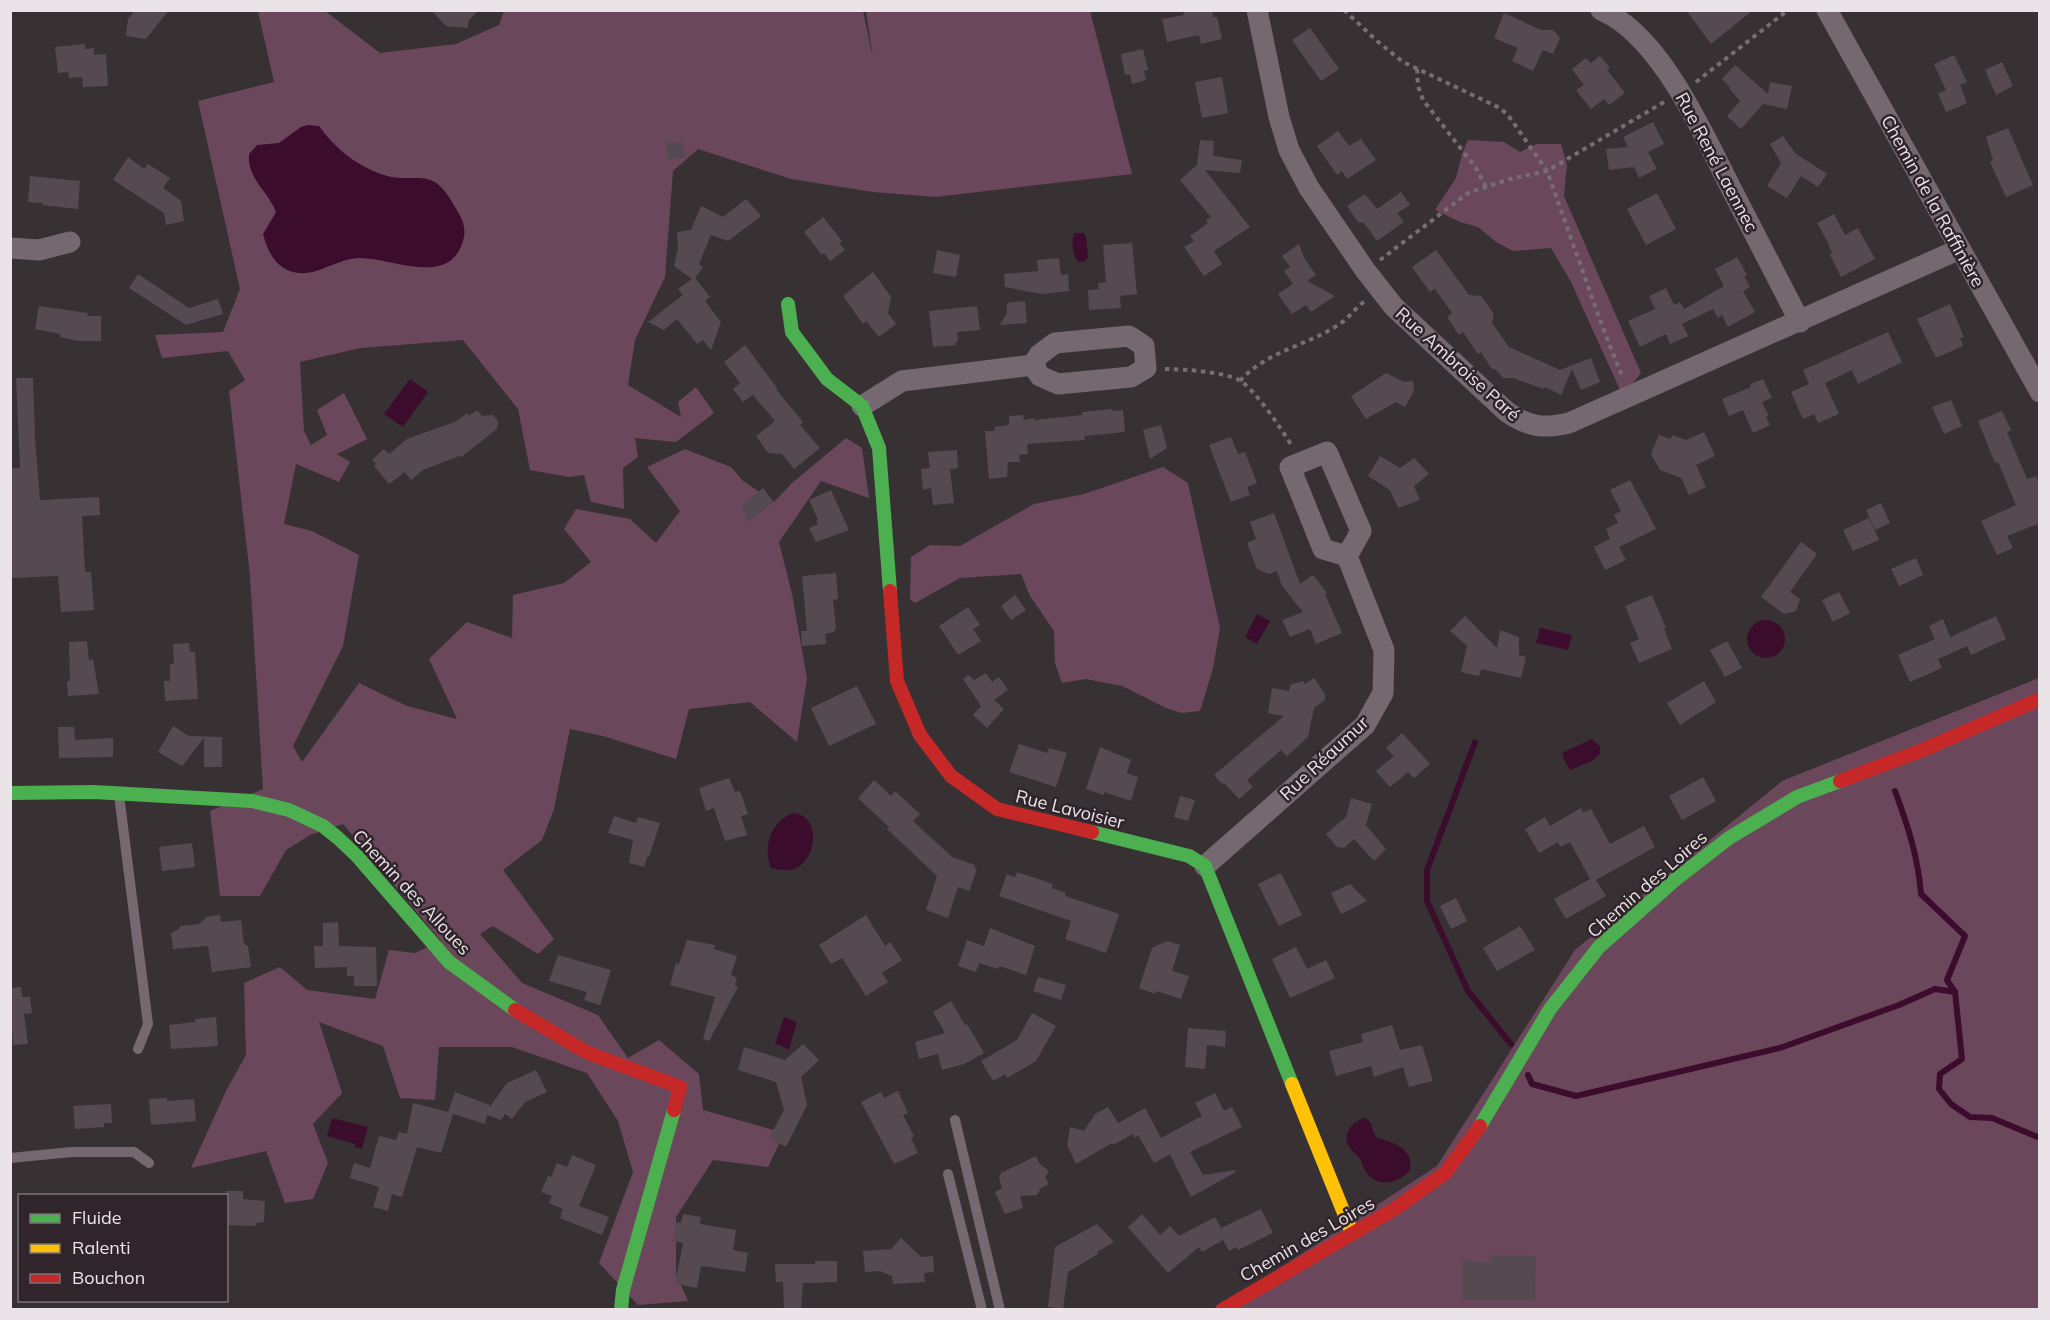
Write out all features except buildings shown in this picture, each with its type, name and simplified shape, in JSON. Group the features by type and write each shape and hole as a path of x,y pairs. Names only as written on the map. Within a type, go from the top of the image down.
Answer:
{"street":[{"name":"Rue Ambroise Paré","path":"1257,10 1279,117 1289,150 1309,188 1365,270 1394,307 1507,412 1521,422 1534,426 1552,427 1569,423 1960,249"},
{"name":"Chemin de la Raffinière","path":"1827,10 2040,392"},
{"name":"Rue René Laennec","path":"1610,12 1654,53 1681,92 1800,322"},
{"path":"10,248 39,250 70,242"},
{"path":"788,304 792,332 827,379 862,406 903,381 1033,366"},
{"path":"1129,336 1144,346 1146,368 1131,378 1058,384 1041,376 1033,366 1039,355 1055,344 1129,336"},
{"name":"Rue Lavoisier","path":"862,406 879,448 897,681 920,735 951,776 997,809 1189,856 1205,866"},
{"path":"1327,452 1361,531 1347,556 1323,549 1290,467 1327,452"},
{"name":"Rue Réaumur","path":"1205,866 1365,725 1383,693 1384,650 1347,556"},
{"name":"Chemin des Loires","path":"1222,1310 1396,1208 1445,1173 1476,1133 1550,1009 1599,947 1676,879 1729,838 1797,797 1924,749 2040,699"},
{"name":"Chemin des Alloues","path":"10,793 119,794 252,801 289,810 323,826 357,856 449,962 512,1009 588,1053 680,1087 623,1290 621,1310"},
{"path":"1205,866 1352,1233"}],"lane":[{"path":"119,794 148,1024 138,1049"},
{"path":"955,1120 1000,1310"},
{"path":"10,1158 72,1152 134,1152 149,1163"},
{"path":"948,1174 982,1310"}],"path":[{"path":"1344,10 1403,62 1500,108 1508,115 1547,171 1604,331 1630,395"},
{"path":"1365,270 1468,194 1510,178 1547,171 1681,92 1788,10"},
{"path":"1417,68 1418,86 1423,99 1476,168 1486,187"},
{"path":"1240,381 1247,372 1341,323 1380,289"},
{"path":"1146,368 1180,369 1229,376 1240,381 1252,392 1302,462"}],"shaded area":[{"path":"258,11 325,11 380,53 456,44 499,25 504,11 863,11 873,58 866,11 1090,11 1132,174 935,197 873,192 791,179 698,149 673,171 665,277 635,340 628,385 681,417 678,402 696,387 714,413 676,442 635,438 638,457 623,468 624,509 591,502 584,475 569,477 530,470 518,409 463,340 360,348 300,362 304,431 311,445 327,435 317,410 344,393 367,439 337,454 350,462 339,482 296,464 284,524 312,531 359,555 343,646 293,746 302,762 359,683 407,706 457,719 429,659 467,622 512,638 513,595 564,583 591,562 564,529 576,509 630,519 656,543 680,511 647,467 685,449 731,467 742,480 774,502 792,483 846,438 862,448 869,498 821,481 779,542 792,594 807,678 797,742 750,702 689,709 676,759 603,736 570,729 554,809 542,840 503,870 554,939 538,954 493,926 480,934 522,983 598,1015 628,1058 659,1040 699,1074 703,1110 784,1133 768,1167 713,1160 676,1217 676,1274 688,1301 638,1305 599,1263 633,1172 618,1121 587,1073 512,1047 439,1047 435,1100 400,1098 383,1046 319,1022 342,1093 313,1124 328,1163 313,1199 285,1203 266,1151 191,1168 226,1091 246,1055 244,983 280,967 307,990 375,999 389,950 415,953 441,941 343,824 310,835 286,850 260,896 220,896 210,811 263,789 250,576 229,391 245,380 228,351 162,358 155,335 223,332 240,289 198,101 274,82"},
{"path":"319,126 331,141 360,165 391,177 421,178 438,184 446,193 464,225 464,237 457,253 447,263 434,267 357,258 308,273 289,271 275,261 263,234 276,212 251,171 249,154 257,145 279,143 301,127"},
{"path":"1468,140 1504,142 1520,152 1537,144 1561,144 1567,165 1564,196 1641,373 1634,382 1620,390 1571,282 1551,248 1513,251 1496,242 1478,227 1460,222 1435,210 1456,178"},
{"path":"1075,233 1084,233 1086,236 1088,257 1085,261 1078,262 1075,256 1072,243"},
{"path":"410,379 428,392 403,427 384,414"},
{"path":"1163,467 1188,483 1220,628 1213,668 1200,711 1182,713 1166,708 1122,686 1086,679 1062,683 1055,663 1054,631 1030,596 1021,574 960,578 915,603 910,599 911,557 930,545 960,546 1034,504 1084,494"},
{"path":"1257,614 1270,621 1257,644 1245,637"},
{"path":"1766,620 1779,626 1785,639 1779,652 1766,658 1753,652 1747,639 1753,626"},
{"path":"1540,628 1572,635 1568,650 1536,643"},
{"path":"2039,678 2039,1309 1215,1310 1437,1166 1575,950 1782,781"},
{"path":"1592,739 1600,746 1600,754 1592,761 1570,770 1562,753"},
{"path":"794,813 804,816 810,823 813,832 811,851 799,867 790,870 771,868 768,851 771,834 780,821"},
{"path":"784,1017 797,1022 789,1049 775,1044"},
{"path":"332,1118 368,1127 362,1149 355,1147 355,1144 327,1136"},
{"path":"1366,1118 1376,1137 1406,1151 1409,1156 1410,1170 1406,1175 1395,1181 1382,1182 1376,1181 1365,1170 1359,1157 1348,1145 1347,1136 1351,1127"}],"waterway":[{"path":"1475,742 1427,870 1427,901 1468,991 1511,1044"},
{"path":"1895,791 1912,842 1921,894 1965,936 1947,980 1955,992"},
{"path":"1528,1075 1532,1084 1576,1096 1780,1048 1899,1005 1935,989 1955,992 1962,1059 1940,1074 1939,1089 1951,1104 1970,1117 1992,1118 2040,1138"}],"traffic: fast":[{"path":"788,304 792,332 827,379 862,406 879,448 890,591"},
{"path":"1480,1126 1550,1009 1599,947 1676,879 1729,838 1797,797 1840,781"},
{"path":"10,793 94,792 252,801 289,810 323,826 338,838 357,856 449,962 515,1010"},
{"path":"1092,832 1189,856 1205,866 1292,1084"},
{"path":"621,1310 623,1290 674,1110"}],"traffic: slow":[{"path":"1292,1084 1352,1233"}],"traffic: jam":[{"path":"890,591 897,681 920,735 951,776 997,809 1092,832"},
{"path":"1840,781 1925,749 2040,699"},
{"path":"515,1010 588,1053 680,1087 674,1110"},
{"path":"1222,1310 1396,1208 1445,1173 1480,1126"}]}
